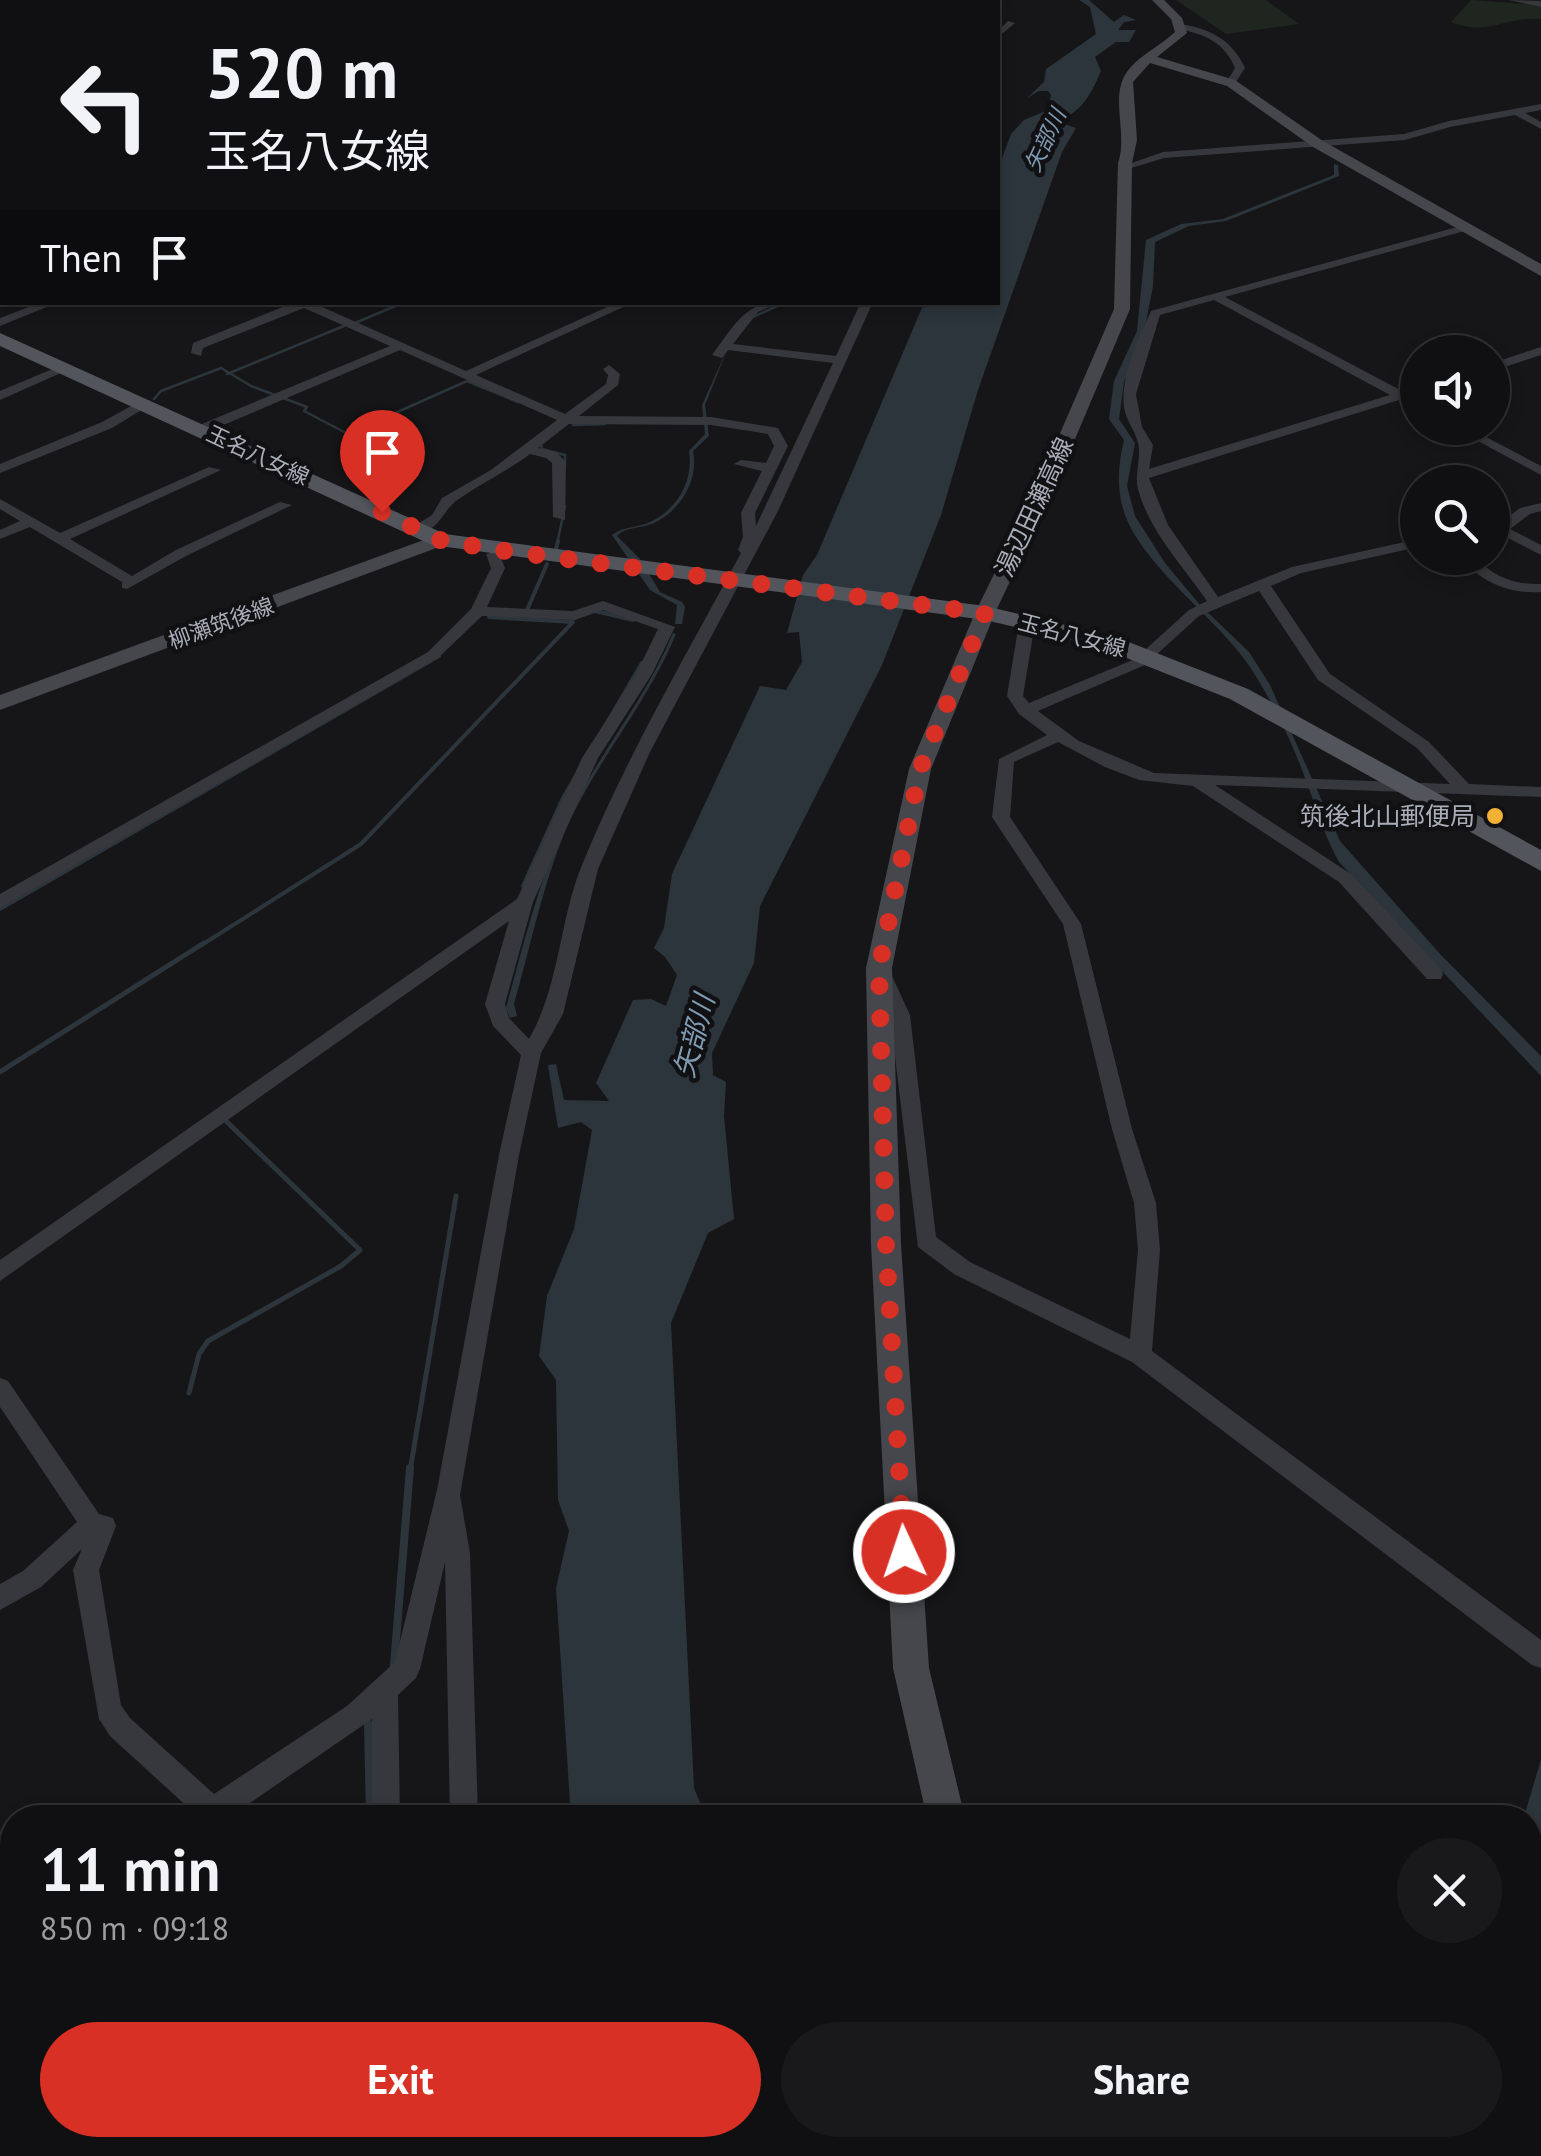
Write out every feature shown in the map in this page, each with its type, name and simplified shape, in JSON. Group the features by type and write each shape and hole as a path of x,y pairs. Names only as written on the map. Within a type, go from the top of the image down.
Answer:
{"main road":[{"path":"1158,0 1182,28"},
{"name":"湯辺田瀬高線","path":"943,1805 911,1668 886,1244 879,968 920,769 977,612 1047,484 1122,310 1131,117 1126,84 1175,40 1182,28"},
{"path":"1150,59 1231,83 1318,144 1541,272"},
{"name":"玉名八女線","path":"0,339 429,534 741,574 977,612 1107,642 1265,707 1541,862"},
{"name":"柳瀬筑後線","path":"0,704 429,534"}],"street":[{"path":"1513,0 1541,4"},
{"path":"1000,33 1011,24"},
{"path":"1182,28 1197,29 1225,43 1240,68 1231,83"},
{"path":"1128,166 1163,156 1405,137 1541,107"},
{"path":"1515,111 1541,126"},
{"path":"1205,608 1148,502 1142,476 1146,445 1129,420 1132,376 1155,312 1468,228"},
{"path":"1214,296 1400,396"},
{"path":"0,322 46,305"},
{"path":"197,352 197,346 297,305"},
{"path":"307,305 567,420 712,420 773,431 781,446 748,513 750,537 741,574"},
{"path":"467,375 622,305"},
{"path":"767,305 754,310 720,351 841,360"},
{"path":"221,1805 357,1715 407,1669 449,1490 508,1155 531,1052 553,1014 576,913 618,801 741,574 866,305"},
{"path":"202,429 400,346"},
{"path":"1510,361 1541,352"},
{"path":"0,396 66,368"},
{"path":"429,534 446,502 528,449 612,385 614,374 609,369"},
{"path":"1142,476 1400,396"},
{"path":"0,469 106,425 144,403"},
{"path":"1492,445 1541,471"},
{"path":"528,449 551,454 559,462 560,517"},
{"path":"741,464 770,468"},
{"path":"60,539 214,470"},
{"path":"0,503 130,584 182,553 285,505"},
{"path":"1510,523 1525,511 1541,507"},
{"path":"0,534 30,522"},
{"path":"1510,538 1541,551"},
{"path":"1025,711 1147,656 1205,608 1296,570 1400,547"},
{"path":"0,902 433,655 478,611 498,568 493,554"},
{"path":"1493,575 1510,587 1541,588"},
{"path":"1262,584 1324,678 1424,745 1463,788"},
{"path":"478,611 575,616 603,606 668,626 644,674 590,758 524,902 496,1004 500,1021 531,1052"},
{"path":"1028,623 1015,696 1025,711 1058,735 1147,777 1541,792"},
{"path":"1058,735 1007,759 1002,771 1007,796 1001,818 1072,924 1122,1129 1145,1203 1150,1250 1140,1355"},
{"path":"1197,781 1345,878 1434,974"},
{"path":"0,1272 524,902"},
{"path":"879,968 900,1015 926,1240 962,1268 1140,1355 1541,1656"},
{"path":"0,1388 92,1524 104,1526 86,1570 108,1710 198,1805"},
{"path":"449,1490 457,1554 464,1805"},
{"path":"0,1598 32,1580 92,1524"},
{"path":"384,1690 386,1805"}],"shaded area":[{"path":"1176,0 1266,0 1299,24 1226,34"},
{"path":"1471,0 1541,5 1541,19 1487,27 1451,22"}],"water":[{"name":"矢部川","path":"1079,0 1089,0 1114,22 1124,15 1136,20 1124,22 1118,30 1136,30 1129,42 1116,42 1095,57 1101,71 1095,85 1082,104 1064,118 1064,124 1076,128 1062,152 978,390 941,515 882,665 760,906 754,963 712,1053 713,1075 726,1082 724,1116 734,1219 708,1233 671,1323 694,1788 701,1805 570,1805 556,1588 569,1531 558,1500 556,1380 539,1356 547,1296 574,1229 592,1130 581,1122 558,1128 548,1065 556,1064 564,1100 609,1101 596,1083 633,1000 651,999 666,1006 677,975 654,948 664,928 672,874 760,686 786,690 802,662 799,632 787,633 803,575 817,555 923,305 1000,305 1000,164 1011,134 1024,120 1048,110 1048,91 1027,98 1044,82 1046,69 1096,34 1090,7"},
{"path":"1334,164 1338,165 1339,176 1226,221 1189,226 1155,242 1153,286 1144,332 1124,382 1119,419 1135,443 1127,486 1135,516 1165,563 1200,605 1249,652 1270,685 1340,841 1440,954 1541,1056 1541,1076 1339,862 1293,748 1260,683 1229,640 1146,552 1122,506 1119,478 1124,440 1109,419 1114,381 1137,331 1146,240 1181,224 1223,219 1334,175"},
{"path":"729,345 705,405 709,436 693,451 693,473 686,493 664,517 617,536 640,559 660,592 682,602 682,624 675,624 677,605 650,590 612,535 660,517 682,493 689,473 689,451 705,434 702,405"},
{"path":"673,633 676,634 664,660 564,834 514,1004 517,1016 510,1018 506,1008 524,942 561,833"},
{"path":"1541,1759 1541,1805 1528,1805"}],"waterway":[{"path":"355,323 398,305"},
{"path":"753,317 779,305"},
{"path":"229,373 344,326"},
{"path":"154,399 161,391 221,368 229,373"},
{"path":"229,373 251,386 307,407 304,411 348,434 467,381 518,402"},
{"path":"573,425 605,424"},
{"path":"541,444 542,449 565,455 565,465"},
{"path":"557,544 565,506"},
{"path":"556,549 558,541"},
{"path":"527,610 547,564"},
{"path":"595,611 633,620"},
{"path":"200,946 361,844 573,622 489,617"},
{"path":"0,909 439,656"},
{"path":"523,886 563,798 642,663"},
{"path":"0,1072 204,943"},
{"path":"189,1393 199,1354 208,1341 341,1266 360,1250 227,1122"},
{"path":"410,1471 456,1196"},
{"path":"394,1665 410,1468"},
{"path":"368,1723 370,1805"}],"place":[{"name":"筑後北山郵便局","path":"1495,816"}],"route":[{"path":"382,512 440,540 498,550 985,613 920,769 879,968 886,1244 904,1552"}]}
